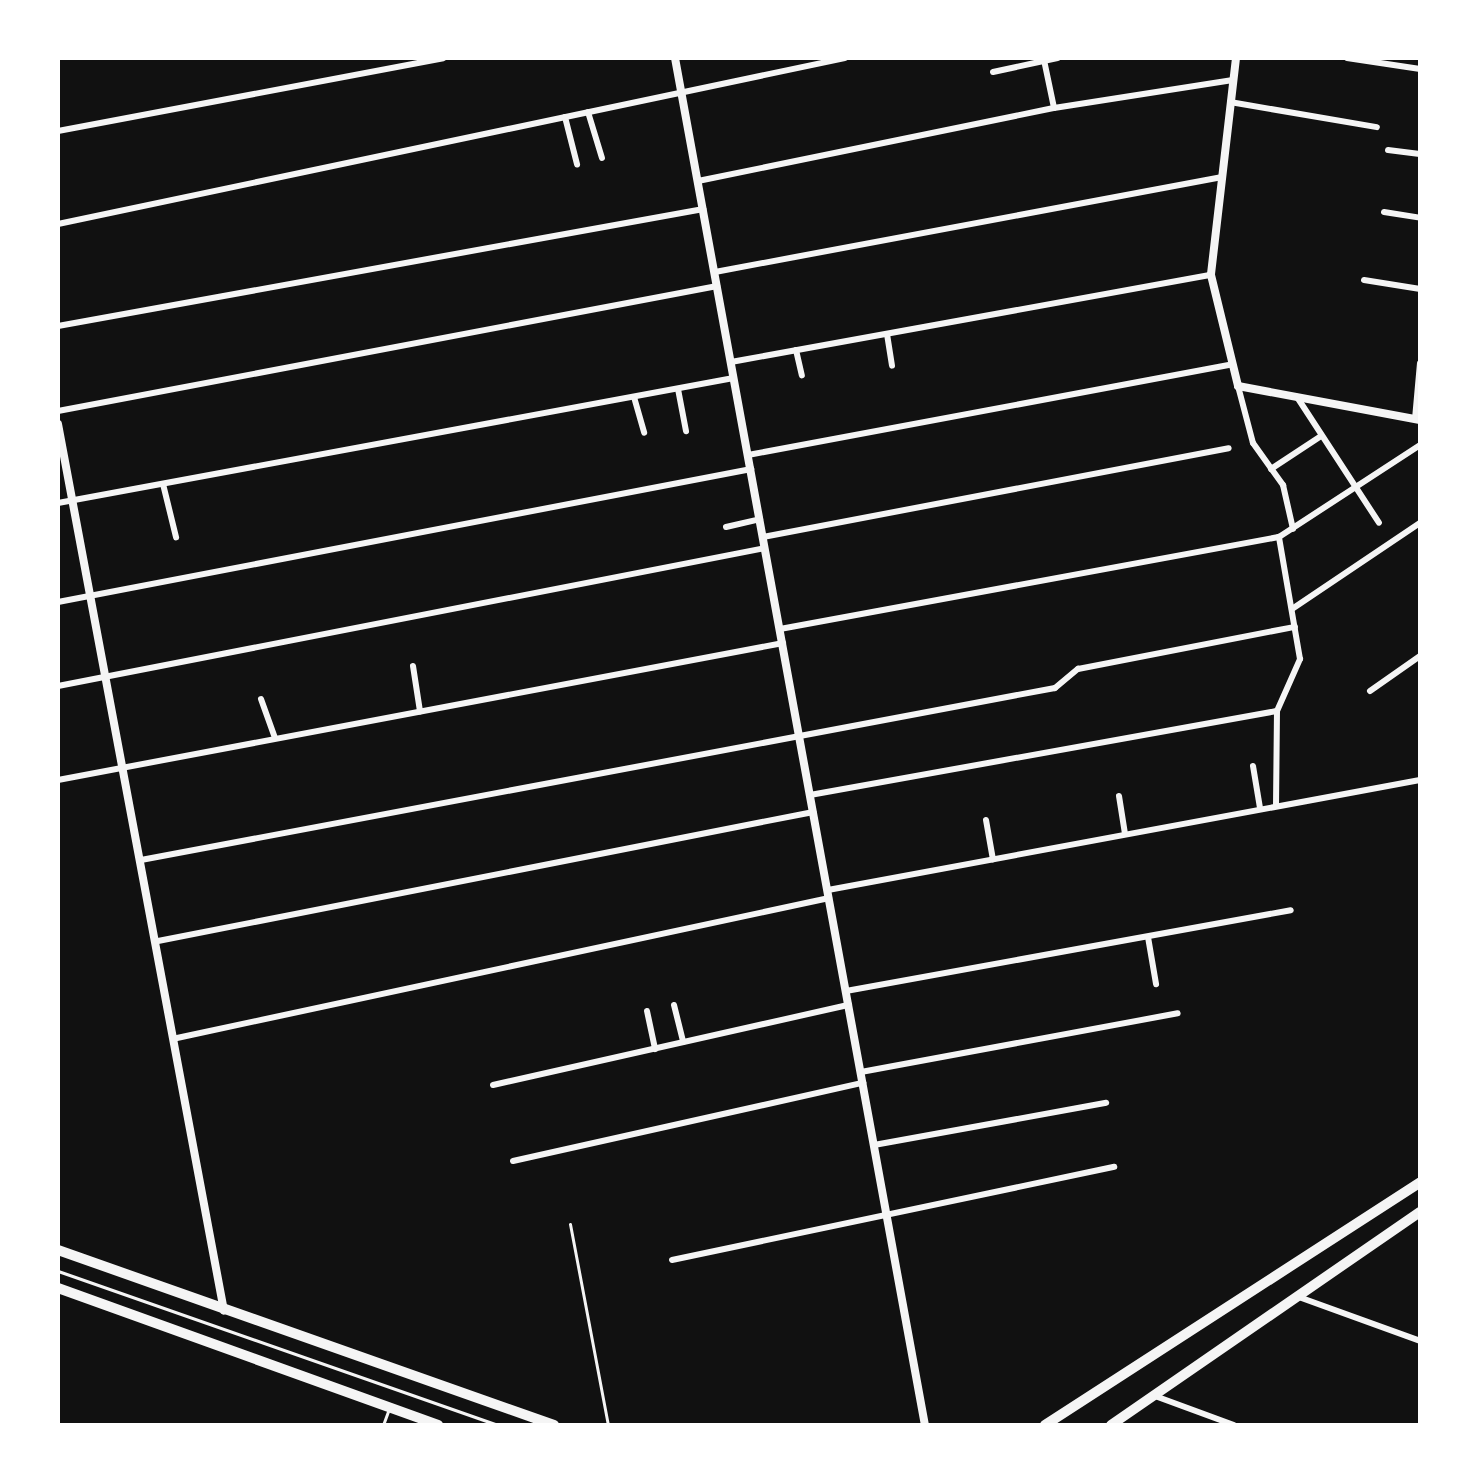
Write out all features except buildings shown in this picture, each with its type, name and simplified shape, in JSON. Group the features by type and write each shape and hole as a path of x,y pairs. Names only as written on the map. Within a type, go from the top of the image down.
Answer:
{"main road":[{"path":"1045,1425 1420,1182"},
{"path":"1111,1425 1293,1295 1420,1212"},
{"path":"58,1250 554,1425"},
{"path":"58,1288 438,1425"}],"street":[{"path":"58,131 438,58"},
{"path":"675,58 925,1425"},
{"path":"58,224 845,58"},
{"path":"993,72 1058,58"},
{"path":"1236,58 1211,275 1253,443 1283,485 1293,529"},
{"path":"1347,58 1420,69"},
{"path":"1044,59 1054,108"},
{"path":"698,181 1054,108 1233,80"},
{"path":"1230,102 1377,127"},
{"path":"588,112 602,158"},
{"path":"565,117 577,164"},
{"path":"1388,150 1420,154"},
{"path":"715,272 1222,177"},
{"path":"58,326 703,209"},
{"path":"1384,212 1420,218"},
{"path":"731,362 1211,275"},
{"path":"1364,280 1420,289"},
{"path":"58,411 717,286"},
{"path":"887,334 892,366"},
{"path":"796,350 802,375"},
{"path":"1238,386 1417,420 1420,363"},
{"path":"748,455 1233,364"},
{"path":"58,503 734,378"},
{"path":"678,389 686,431"},
{"path":"634,397 644,433"},
{"path":"1297,397 1353,488 1379,523"},
{"path":"58,424 177,1038 224,1311"},
{"path":"1271,469 1321,436"},
{"path":"780,629 1279,537 1420,445"},
{"path":"763,537 1229,448"},
{"path":"58,602 751,469"},
{"path":"163,484 176,537"},
{"path":"726,527 760,519"},
{"path":"1292,609 1420,523"},
{"path":"1276,806 1277,711 1300,659 1279,537"},
{"path":"58,686 765,548"},
{"path":"141,860 1055,688 1078,669 1295,627"},
{"path":"58,780 783,643"},
{"path":"1370,691 1420,656"},
{"path":"413,666 420,711"},
{"path":"261,699 275,738"},
{"path":"810,795 1277,711"},
{"path":"1253,766 1260,808"},
{"path":"177,1038 993,859 1420,780"},
{"path":"1119,796 1125,834"},
{"path":"158,941 813,812"},
{"path":"986,820 993,859"},
{"path":"846,991 1291,910"},
{"path":"1148,937 1156,984"},
{"path":"674,1005 683,1042"},
{"path":"493,1085 849,1005"},
{"path":"647,1011 655,1049"},
{"path":"861,1072 1178,1013"},
{"path":"513,1161 863,1083"},
{"path":"874,1145 1106,1103"},
{"path":"672,1260 887,1212 1114,1167"},
{"path":"1293,1295 1420,1341"},
{"path":"1152,1396 1234,1425"}],"lane":[{"path":"570,1224 608,1425"},
{"path":"58,1271 498,1425"},
{"path":"383,1425 389,1407"}]}
